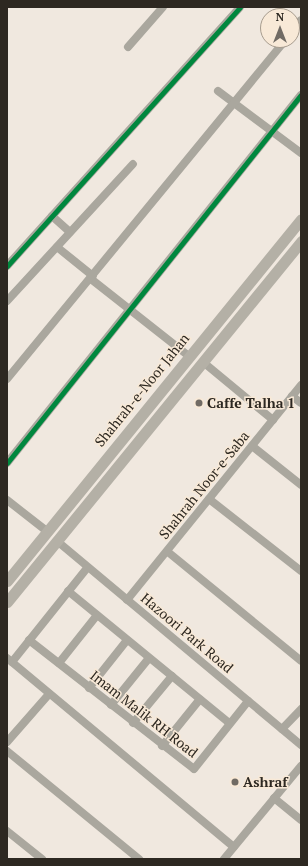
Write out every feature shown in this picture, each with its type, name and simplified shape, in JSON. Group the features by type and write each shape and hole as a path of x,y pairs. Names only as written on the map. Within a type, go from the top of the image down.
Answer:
{"main road":[{"name":"Shahrah-e-Noor Jahan","path":"7,582 301,219"},
{"name":"Shahrah-e-Noor Jahan","path":"7,602 301,241"},
{"path":"112,451 123,460"}],"street":[{"path":"128,47 163,7"},
{"path":"7,266 240,7"},
{"path":"7,379 92,277 278,48"},
{"path":"218,91 301,153"},
{"path":"7,463 129,306 301,95"},
{"path":"7,301 133,164"},
{"path":"52,216 70,232"},
{"path":"57,247 189,356"},
{"path":"203,362 273,420"},
{"name":"Shahrah Noor-e-Saba","path":"127,600 168,552 301,385"},
{"path":"292,396 301,403"},
{"path":"252,446 301,485"},
{"path":"209,499 301,571"},
{"path":"7,500 48,532"},
{"name":"Hazoori Park Road","path":"57,541 87,568 301,745"},
{"path":"168,552 301,661"},
{"path":"87,568 29,640 9,660 234,847"},
{"path":"68,591 229,723"},
{"path":"59,663 97,615"},
{"name":"Imam Malik RH Road","path":"29,640 162,746 194,769 248,701"},
{"path":"89,688 127,640"},
{"path":"111,705 149,658"},
{"path":"133,723 172,676"},
{"path":"7,742 49,694"},
{"path":"162,746 200,699"},
{"path":"282,729 301,709"},
{"path":"7,752 139,859"},
{"path":"224,859 301,766"},
{"path":"274,798 301,820"},
{"path":"7,831 42,859"}],"cycle path":[{"path":"7,266 240,7"},
{"path":"7,463 301,95"}],"place":[{"name":"Caffe Talha 1","path":"199,403"},
{"name":"Ashraf","path":"235,782"}]}
